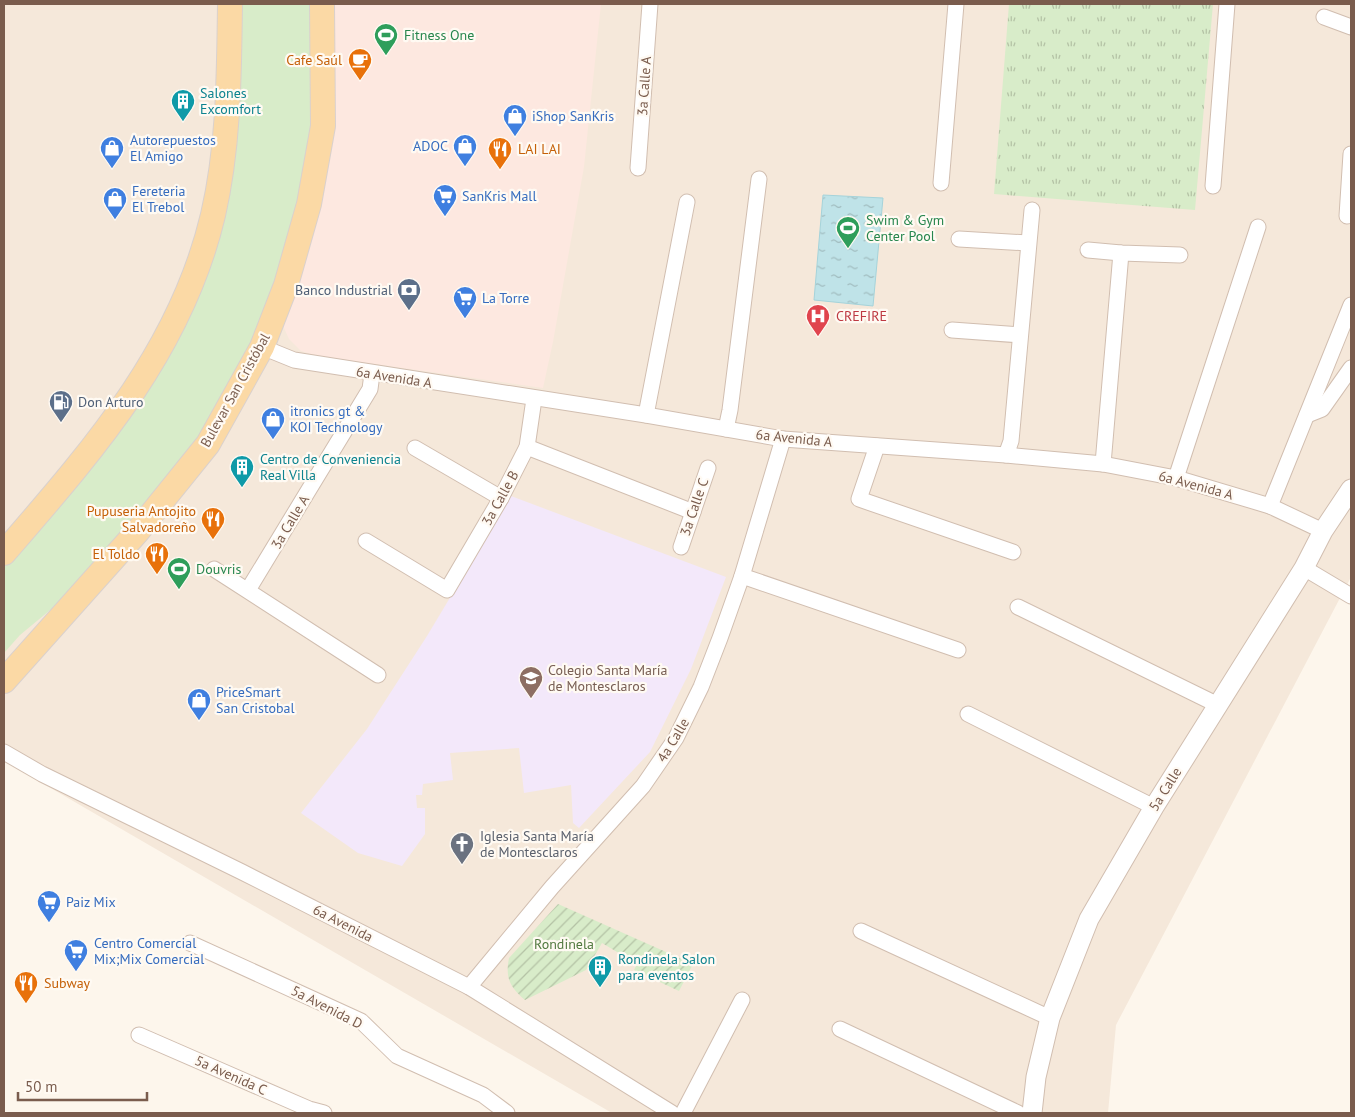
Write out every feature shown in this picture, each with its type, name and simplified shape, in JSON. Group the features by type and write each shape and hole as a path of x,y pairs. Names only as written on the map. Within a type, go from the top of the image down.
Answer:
{"main road":[{"path":"4,553 70,477 122,409 175,321 194,277 212,216 221,172 227,118 230,4"},
{"name":"Bulevar San Cristóbal","path":"4,681 137,532 208,444 262,347 286,285 309,204 323,126 322,4"},
{"path":"4,662 25,639 86,590"}],"street":[{"name":"3a Calle A","path":"638,168 650,4"},
{"path":"941,184 956,4"},
{"path":"1213,186 1227,4"},
{"path":"1324,17 1351,27"},
{"path":"1346,216 1351,154"},
{"path":"726,429 730,410 758,179"},
{"path":"646,416 687,202"},
{"path":"1006,455 1011,441 1032,210"},
{"path":"1176,478 1258,227"},
{"path":"959,239 1028,243"},
{"path":"1088,250 1180,255"},
{"path":"1103,464 1121,253"},
{"path":"1270,506 1351,305"},
{"path":"952,330 1020,335"},
{"name":"6a Avenida A","path":"262,347 294,360 372,374 783,439 1103,464 1176,478 1270,506 1323,531"},
{"path":"1307,415 1322,410 1351,368"},
{"name":"3a Calle A","path":"248,590 370,389 372,374"},
{"name":"3a Calle B","path":"366,541 447,590 501,498 527,447 534,399"},
{"name":"4a Calle","path":"469,987 552,887 642,786 676,738 701,687 742,576 783,439"},
{"path":"877,446 859,499 1013,552"},
{"path":"527,447 693,512"},
{"path":"415,448 501,498"},
{"name":"3a Calle C","path":"681,547 708,468"},
{"name":"5a Calle","path":"1032,1113 1036,1076 1050,1018 1089,919 1154,807 1304,568 1323,531 1351,488"},
{"path":"1304,568 1351,596"},
{"path":"214,569 378,675"},
{"path":"742,576 958,650"},
{"path":"1018,607 1218,705"},
{"path":"968,714 1154,807"},
{"name":"6a Avenida","path":"4,752 42,774 242,872 469,987 672,1113"},
{"path":"861,931 1050,1018"},
{"name":"5a Avenida D","path":"190,943 361,1021 397,1056 483,1095 503,1112"},
{"path":"683,1113 742,1000"},
{"path":"840,1029 1018,1113"},
{"name":"5a Avenida C","path":"139,1034 309,1109 324,1113"}],"shaded area":[{"path":"4,4 1351,4 1351,577 1116,1025 1108,1113 612,1113 4,761"},
{"name":"SanKris Mall","path":"329,4 601,4 584,167 543,388 318,356 301,351 289,339 284,328 284,316"},
{"name":"Colegio Santa María de Montesclaros","path":"511,496 726,577 691,669 650,752 579,828 573,823 571,785 524,793 519,748 450,753 453,780 423,784 422,795 416,795 417,808 425,808 425,834 402,866 358,853 301,813 367,729 427,636"}],"green space":[{"path":"241,4 315,4 315,128 300,208 255,346 205,434 84,582 20,635 4,653 4,568 198,281"},
{"path":"1009,4 1213,4 1195,210 994,194"},
{"name":"Rondinela","path":"558,904 693,964 679,991 634,970 637,964 602,943 586,970 525,1000 512,986 508,977 509,958"}],"water":[{"name":"Swim & Gym Center Pool","path":"823,195 883,198 873,306 814,300"}],"place":[{"name":"Fitness One","path":"386,56"},
{"name":"Cafe Saúl","path":"360,81"},
{"name":"Salones Excomfort","path":"183,122"},
{"name":"iShop SanKris","path":"515,137"},
{"name":"ADOC","path":"465,167"},
{"name":"Autorepuestos El Amigo","path":"112,169"},
{"name":"LAI LAI","path":"500,170"},
{"name":"SanKris Mall","path":"445,217"},
{"name":"Fereteria El Trebol","path":"115,220"},
{"name":"Swim & Gym Center Pool","path":"848,249"},
{"name":"Banco Industrial","path":"409,311"},
{"name":"La Torre","path":"465,319"},
{"name":"CREFIRE","path":"818,337"},
{"name":"Don Arturo","path":"61,423"},
{"name":"itronics gt & KOI Technology","path":"273,440"},
{"name":"Centro de Conveniencia Real Villa","path":"242,488"},
{"name":"Pupuseria Antojito Salvadoreño","path":"213,540"},
{"name":"El Toldo","path":"157,575"},
{"name":"Douvris","path":"179,590"},
{"name":"Colegio Santa María de Montesclaros","path":"531,699"},
{"name":"PriceSmart San Cristobal","path":"199,721"},
{"name":"Iglesia Santa María de Montesclaros","path":"462,865"},
{"name":"Paiz Mix","path":"49,923"},
{"name":"Centro Comercial Mix;Mix Comercial","path":"76,972"},
{"name":"Rondinela Salon para eventos","path":"600,988"},
{"name":"Subway","path":"26,1004"}]}
